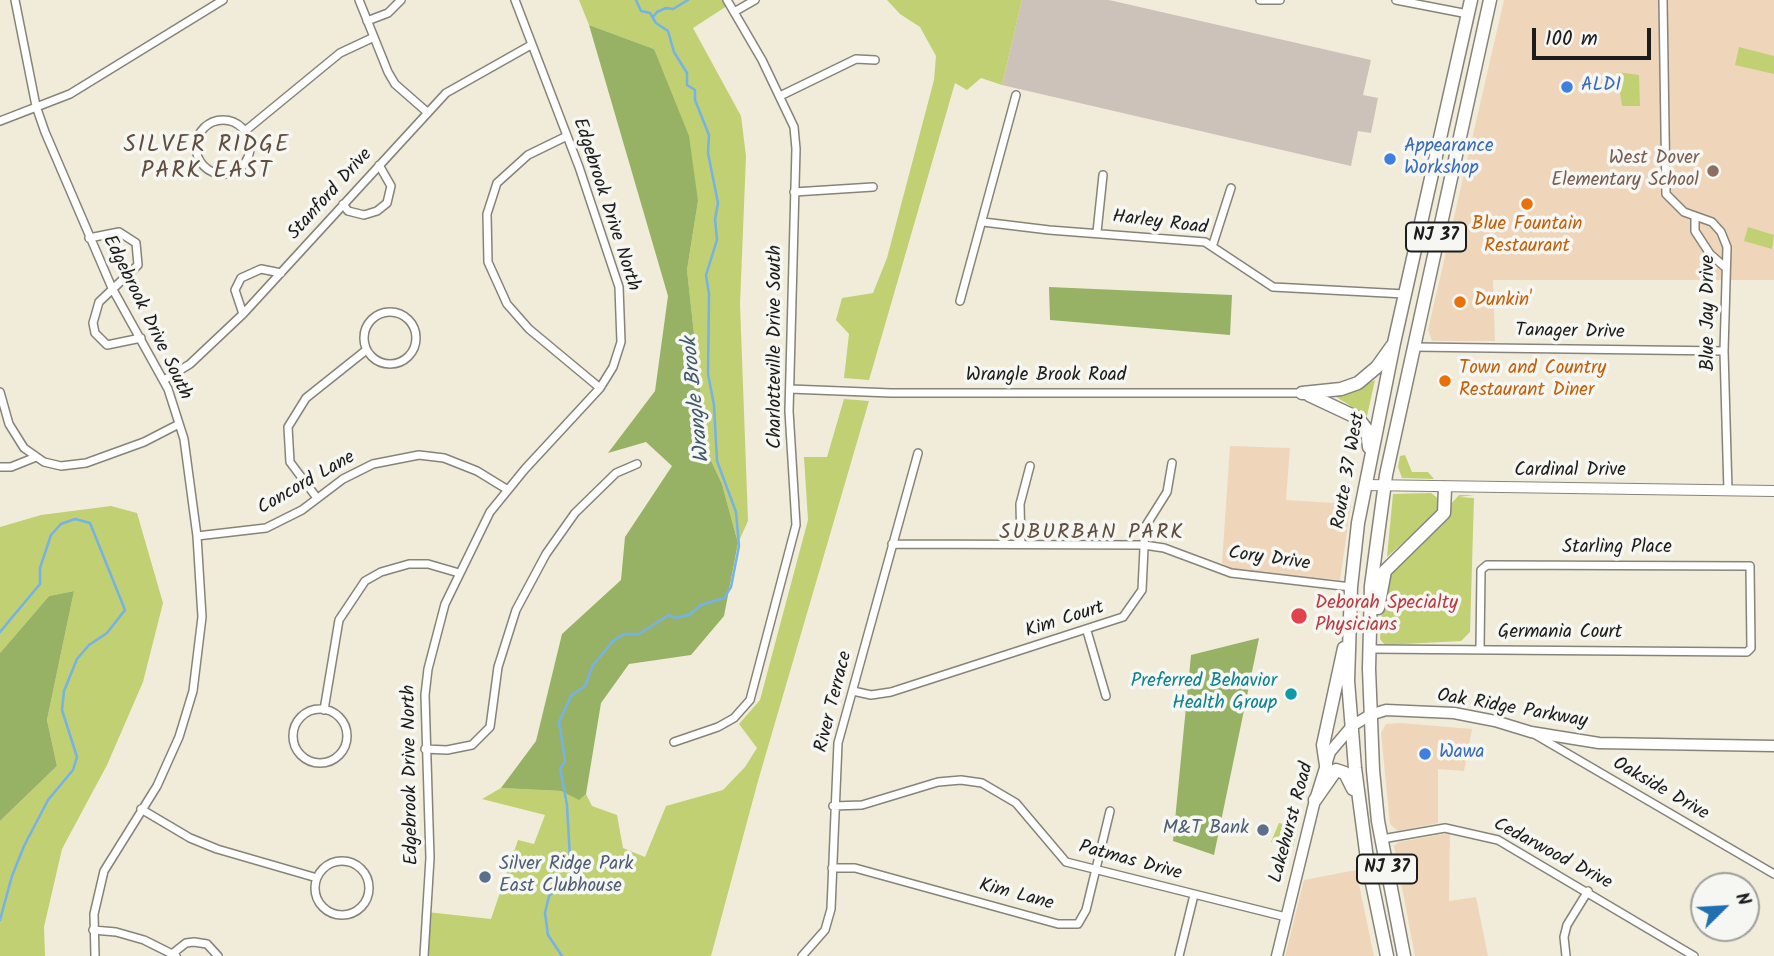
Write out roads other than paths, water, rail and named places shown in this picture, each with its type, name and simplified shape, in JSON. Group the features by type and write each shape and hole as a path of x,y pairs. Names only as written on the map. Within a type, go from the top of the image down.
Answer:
{"highway":[{"name":"Route 37 West","path":"1387,956 1359,802 1352,726 1349,631 1351,587 1370,458 1472,0"},
{"name":"Route 37 West","path":"1404,956 1382,839 1370,715 1371,586 1384,487 1415,347 1426,283 1490,0"},
{"path":"1302,393 1342,389 1358,383 1377,367 1394,343"},
{"path":"1302,393 1344,409 1364,423 1370,458"},
{"path":"1370,646 1385,571 1444,513 1445,488"},
{"path":"1326,765 1323,746 1337,674 1349,631"},
{"path":"1315,800 1328,777 1341,770 1348,777 1359,802"}],"main road":[{"name":"Oak Ridge Parkway","path":"1370,715 1386,710 1454,713 1495,720 1531,732 1599,743 1774,746"},
{"name":"Lakehurst Road","path":"1277,956 1315,800 1330,752 1352,726 1370,715"}],"street":[{"name":"Edgebrook Drive South","path":"15,0 36,106 89,238 112,288 164,380 179,424 197,536 202,617 193,691 179,737 157,786 104,871 97,897 93,930 95,956"},
{"path":"0,121 70,94 223,0"},
{"path":"359,0 372,38 395,84 427,112"},
{"path":"367,21 388,13 401,0"},
{"name":"Edgebrook Drive North","path":"424,956 430,858 425,749 428,669 445,604 491,512 600,388 613,367 621,342 619,288 567,135 515,0"},
{"name":"Charlotteville Drive South","path":"674,742 718,727 734,718 747,705 754,688 796,525 790,389 794,127 727,0"},
{"path":"734,12 755,0"},
{"path":"1260,0 1280,0"},
{"path":"1396,0 1468,14"},
{"name":"Blue Jay Drive","path":"1663,0 1666,194 1675,206 1712,222 1721,232 1727,247 1724,351 1728,491"},
{"path":"244,131 340,53 372,38"},
{"name":"Stanford Drive","path":"164,380 190,363 243,314 446,93 468,78 531,45"},
{"path":"780,96 856,59 876,60"},
{"path":"960,301 1016,95"},
{"path":"231,122 244,131 250,149 242,166 235,172 217,174 201,163 196,147 201,131 207,125 231,122"},
{"path":"567,135 528,155 497,183 487,214 488,262 508,304 529,330 600,388"},
{"path":"343,204 348,211 364,215 377,211 387,203 391,186 379,165"},
{"path":"1097,232 1103,175"},
{"path":"794,192 873,187"},
{"path":"1213,244 1231,188"},
{"path":"1695,216 1695,232 1710,254 1726,268"},
{"name":"Harley Road","path":"983,222 1049,230 1175,238 1213,244 1254,277 1273,287 1405,294"},
{"path":"89,238 119,232 136,243 138,265 99,302 94,313 95,333 107,345 141,338"},
{"path":"243,314 235,290 241,278 261,268 281,273"},
{"path":"396,312 406,317 416,331 414,350 393,364 383,364 365,351 364,340 368,325 383,313 396,312"},
{"name":"Tanager Drive","path":"1415,347 1724,351"},
{"path":"317,498 290,463 288,427 306,398 365,351"},
{"name":"Wrangle Brook Road","path":"790,389 891,393 1302,393"},
{"path":"0,392 3,416 24,448 36,457 61,466 86,463 144,442 179,424"},
{"name":"River Terrace","path":"802,956 825,930 831,909 833,806 838,743 918,453"},
{"name":"Concord Lane","path":"197,536 266,528 343,479 373,464 419,455 444,458 477,471 509,490"},
{"path":"0,467 11,467 36,457"},
{"name":"Kim Court","path":"853,691 871,695 891,692 1118,620 1136,603 1143,584 1144,527 1167,492 1172,463"},
{"path":"425,749 447,750 472,745 490,727 498,667 516,610 546,554 575,513 607,481 616,473 637,464"},
{"path":"1021,544 1020,504 1030,466"},
{"name":"Cardinal Drive","path":"1365,485 1774,491"},
{"name":"Cory Drive","path":"892,544 1144,545 1164,548 1231,573 1351,587"},
{"path":"324,710 340,620 365,581 382,572 409,564 428,564 459,573"},
{"name":"Starling Place","path":"1480,649 1484,566 1750,566 1750,651"},
{"path":"1087,631 1106,696"},
{"name":"Germania Court","path":"1370,646 1750,651"},
{"path":"324,710 339,718 346,734 346,742 337,757 330,761 313,762 298,752 294,744 295,726 307,713 324,710"},
{"name":"Oakside Drive","path":"1531,732 1774,874"},
{"name":"Patmas Drive","path":"833,806 862,805 938,782 961,780 982,783 1016,803 1066,862 1286,917"},
{"path":"141,809 190,838 216,849 317,878"},
{"name":"Kim Lane","path":"832,867 855,869 1067,925 1078,924 1082,920 1110,811"},
{"name":"Cedarwood Drive","path":"1382,839 1445,828 1498,840 1694,956"},
{"path":"345,861 354,863 366,875 369,883 366,900 353,913 336,914 327,910 317,896 317,878 328,865 345,861"},
{"path":"1566,956 1564,937 1567,925 1588,891"},
{"path":"1179,956 1194,895"},
{"path":"93,930 116,932 174,955 186,943 207,944 218,956"}],"waterway":[{"name":"Wrangle Brook","path":"562,956 548,935 545,913 549,896 571,875 567,805 560,768 565,762 559,722 571,696 585,686 593,665 613,641 624,634 639,634 669,615 675,618 689,615 701,605 724,598 731,587 739,546 736,512 717,461 714,405 708,374 709,294 706,275 717,240 715,219 718,203 708,153 709,135 695,100 695,90 687,85 687,73 674,52 668,31 656,23 650,13 641,11 636,0"},
{"path":"653,17 657,12 666,8 673,9 688,0"},
{"path":"0,632 40,584 40,568 51,535 61,524 75,519 90,523 125,610 107,633 89,645 77,659 64,691 62,710 77,757 73,770 48,800 24,846 12,876 0,920"}],"place":[{"name":"ALDI","path":"1567,87"},
{"name":"Appearance Workshop","path":"1390,159"},
{"name":"West Dover Elementary School","path":"1713,171"},
{"name":"Blue Fountain Restaurant","path":"1527,204"},
{"name":"Dunkin'","path":"1460,302"},
{"name":"Town and Country Restaurant Diner","path":"1445,381"},
{"name":"Deborah Specialty Physicians","path":"1299,616"},
{"name":"Preferred Behavior Health Group","path":"1291,694"},
{"name":"Wawa","path":"1425,754"},
{"name":"M&T Bank","path":"1263,830"},
{"name":"Silver Ridge Park East Clubhouse","path":"485,877"}],"district":[{"name":"SILVER RIDGE PARK EAST","path":"207,160"},
{"name":"SUBURBAN PARK","path":"1092,534"}]}
